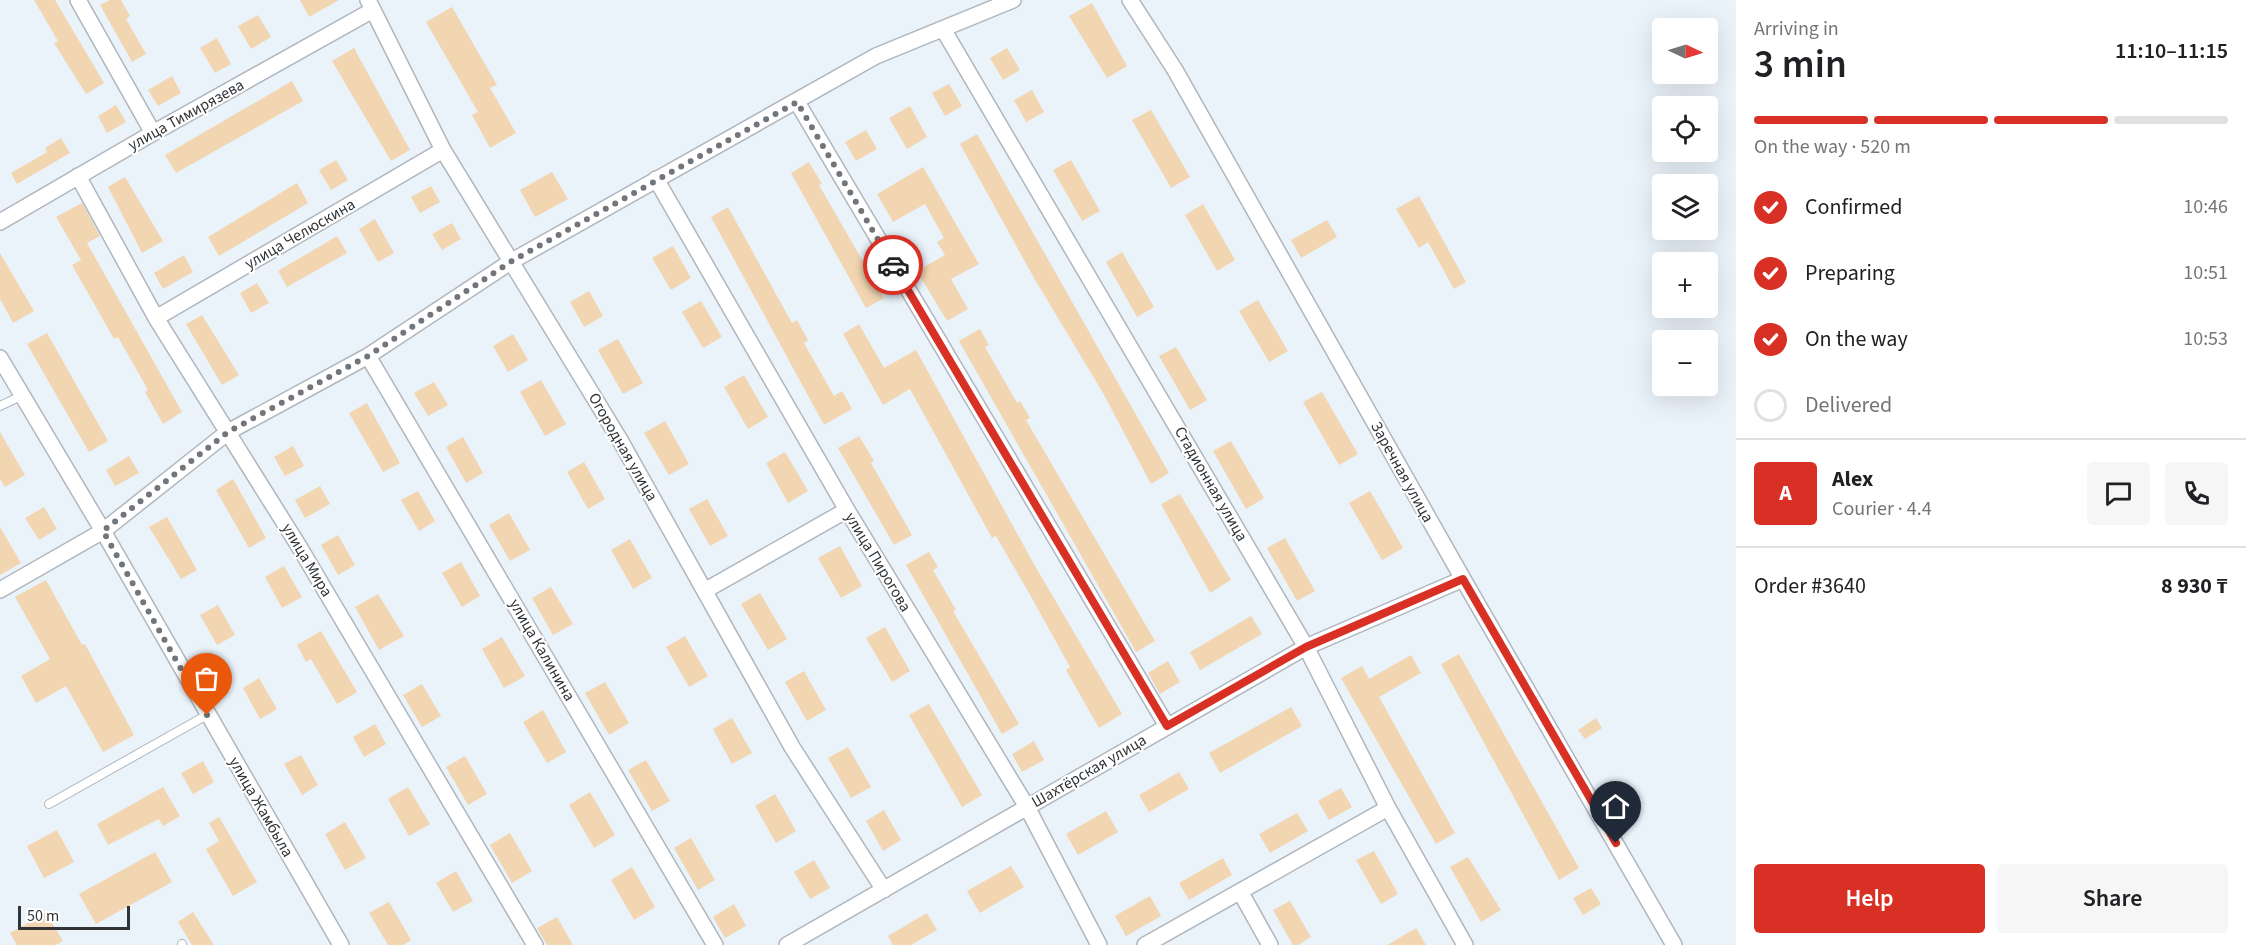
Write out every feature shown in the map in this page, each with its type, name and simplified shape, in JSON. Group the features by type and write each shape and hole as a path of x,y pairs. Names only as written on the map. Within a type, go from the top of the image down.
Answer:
{"street":[{"path":"78,0 153,133"},
{"path":"0,590 103,531 228,432 368,356 512,261 876,56 1013,0"},
{"name":"Заречная улица","path":"1130,0 1175,70 1463,579 1674,945"},
{"name":"улица Тимирязева","path":"0,222 370,5"},
{"name":"Огородная улица","path":"370,5 443,150 512,261 706,590 792,747 884,890"},
{"name":"Стадионная улица","path":"944,29 1306,647 1388,808 1466,945"},
{"path":"797,102 1167,726"},
{"name":"улица Челюскина","path":"156,318 443,150"},
{"name":"улица Мира","path":"78,176 156,318 228,432 535,945"},
{"name":"улица Пирогова","path":"656,179 847,510 1027,807 1099,945"},
{"name":"улица Калинина","path":"368,356 715,945"},
{"name":"улица Жамбыла","path":"0,358 103,531 341,945"},
{"path":"706,590 847,510"},
{"name":"Шахтёрская улица","path":"787,945 1306,647 1463,579"},
{"path":"1145,945 1241,893 1388,808"},
{"path":"1241,893 1270,945"}],"lane":[{"path":"0,406 21,396"},
{"path":"50,804 207,715"}],"building":[{"path":"34,0 55,0 104,83 86,94 54,43 58,41"},
{"path":"110,0 121,0 130,16 126,19 146,54 132,62 100,5"},
{"path":"300,0 339,0 309,17"},
{"path":"1092,3 1127,66 1107,78 1069,16"},
{"path":"452,7 497,85 490,88 516,133 490,148 472,115 478,112 426,22"},
{"path":"258,15 271,37 251,49 238,26"},
{"path":"217,38 231,64 215,73 200,48"},
{"path":"354,48 410,150 391,161 332,61"},
{"path":"1007,48 1020,70 1003,80 990,58"},
{"path":"172,76 181,93 158,106 148,90"},
{"path":"292,81 303,101 176,173 165,155"},
{"path":"949,84 962,106 945,116 932,93"},
{"path":"1032,90 1044,112 1026,122 1014,100"},
{"path":"116,105 126,122 107,133 98,116"},
{"path":"910,106 927,137 907,149 889,118"},
{"path":"1151,110 1190,177 1171,188 1132,120"},
{"path":"866,130 877,149 856,161 845,142"},
{"path":"977,134 1169,473 1151,484 1103,393 1034,278 960,144"},
{"path":"61,138 70,153 17,184 11,173 47,152 45,148"},
{"path":"336,160 348,180 331,190 319,170"},
{"path":"1071,160 1100,211 1082,221 1053,170"},
{"path":"809,162 822,184 819,185 884,298 866,308 791,173"},
{"path":"923,167 979,264 951,279 968,309 947,321 917,271 945,255 937,242 944,238 925,204 893,222 877,194"},
{"path":"552,172 568,199 535,217 520,190"},
{"path":"125,177 163,241 142,253 108,187"},
{"path":"297,183 308,203 219,256 208,237"},
{"path":"431,186 440,202 420,213 411,197"},
{"path":"1419,196 1466,282 1454,289 1428,242 1419,248 1396,209"},
{"path":"82,203 100,236 87,243 182,412 163,424 145,392 148,390 118,337 114,339 72,265 81,260 56,217"},
{"path":"1203,204 1235,260 1217,271 1185,215"},
{"path":"728,207 792,323 797,320 808,340 804,343 834,396 842,391 852,409 824,425 711,217"},
{"path":"375,219 394,253 378,262 359,229"},
{"path":"1327,220 1337,237 1301,258 1291,240"},
{"path":"452,223 461,239 442,250 432,234"},
{"path":"337,236 347,253 287,287 278,271"},
{"path":"673,246 691,278 671,290 652,258"},
{"path":"1122,252 1154,307 1137,317 1106,262"},
{"path":"0,253 34,311 13,323 0,299"},
{"path":"184,255 193,272 163,289 154,273"},
{"path":"257,283 269,303 251,313 240,293"},
{"path":"589,291 603,316 584,327 570,302"},
{"path":"1258,300 1288,351 1269,362 1239,311"},
{"path":"701,301 722,337 703,348 682,312"},
{"path":"202,315 239,375 222,385 186,324"},
{"path":"859,324 884,368 916,350 1035,566 1122,714 1099,728 1066,670 1070,667 1029,593 996,536 992,538 910,389 883,405 843,334"},
{"path":"980,329 989,345 985,347 1017,403 1020,401 1030,418 1026,420 1155,641 1136,652 959,341"},
{"path":"47,333 108,441 89,452 27,344"},
{"path":"513,334 528,360 508,372 493,346"},
{"path":"618,339 643,383 623,394 598,350"},
{"path":"1176,347 1207,400 1190,410 1159,356"},
{"path":"744,375 768,417 748,429 724,387"},
{"path":"541,380 566,424 545,436 520,392"},
{"path":"434,382 448,405 428,416 414,393"},
{"path":"1322,392 1358,454 1339,465 1303,402"},
{"path":"367,403 400,463 383,472 349,413"},
{"path":"665,421 689,464 669,475 644,433"},
{"path":"0,432 25,475 5,487 0,479"},
{"path":"859,436 874,461 871,463 912,535 894,545 838,448"},
{"path":"463,437 483,473 466,483 446,447"},
{"path":"1231,441 1264,498 1246,509 1213,451"},
{"path":"293,446 304,466 285,476 274,457"},
{"path":"785,452 808,491 788,503 766,463"},
{"path":"129,456 139,473 115,486 106,470"},
{"path":"584,462 605,499 588,509 567,472"},
{"path":"233,479 266,538 249,548 216,490"},
{"path":"320,486 330,504 305,518 295,500"},
{"path":"418,491 435,521 419,531 401,500"},
{"path":"1370,491 1403,548 1382,560 1349,503"},
{"path":"1180,494 1231,580 1210,593 1161,504"},
{"path":"707,499 728,536 710,546 689,509"},
{"path":"44,507 57,529 39,540 25,518"},
{"path":"509,513 530,550 510,561 489,525"},
{"path":"167,517 197,570 181,579 149,527"},
{"path":"0,527 21,563 0,575"},
{"path":"338,535 355,565 338,575 321,545"},
{"path":"1285,538 1315,591 1297,601 1267,548"},
{"path":"630,539 652,578 633,589 611,550"},
{"path":"840,546 862,586 841,598 818,558"},
{"path":"929,552 938,567 933,570 956,610 953,611 1019,724 1002,734 906,565"},
{"path":"461,562 480,596 462,607 442,573"},
{"path":"284,566 302,597 282,608 265,577"},
{"path":"46,580 82,645 85,644 134,735 103,752 66,686 36,703 21,676 50,659 15,597"},
{"path":"551,587 573,624 553,635 532,598"},
{"path":"760,593 787,639 768,650 741,604"},
{"path":"378,594 404,636 379,650 355,607"},
{"path":"218,605 235,635 217,645 200,615"},
{"path":"1251,616 1262,634 1200,670 1190,652"},
{"path":"885,627 910,671 892,682 866,638"},
{"path":"321,631 357,692 337,704 311,659 306,662 297,645"},
{"path":"685,636 708,676 689,687 666,647"},
{"path":"502,637 525,676 504,688 482,649"},
{"path":"1459,654 1579,868 1559,880 1441,664"},
{"path":"1411,655 1421,673 1379,697 1455,833 1436,844 1341,678 1362,666 1369,679"},
{"path":"1168,661 1180,682 1160,694 1148,673"},
{"path":"804,671 826,710 807,721 785,682"},
{"path":"259,678 277,709 260,719 243,688"},
{"path":"605,682 629,723 609,735 585,693"},
{"path":"422,684 441,716 422,727 403,695"},
{"path":"929,704 982,795 962,807 909,715"},
{"path":"1291,707 1302,726 1220,773 1209,753"},
{"path":"543,710 566,752 547,763 523,722"},
{"path":"732,718 752,753 732,764 713,729"},
{"path":"1596,718 1602,728 1585,739 1578,730"},
{"path":"375,724 386,744 364,757 353,737"},
{"path":"1034,741 1044,760 1022,772 1012,754"},
{"path":"848,747 871,787 851,798 828,758"},
{"path":"301,755 318,785 302,795 284,764"},
{"path":"465,756 487,794 468,805 446,767"},
{"path":"646,760 670,801 652,811 628,770"},
{"path":"203,761 214,782 193,794 181,773"},
{"path":"1179,772 1189,789 1149,812 1139,795"},
{"path":"163,787 180,816 163,826 159,819 108,845 97,824"},
{"path":"408,787 430,824 409,836 388,799"},
{"path":"1341,788 1352,807 1329,820 1318,801"},
{"path":"590,792 615,835 594,848 569,805"},
{"path":"775,794 796,831 776,843 755,806"},
{"path":"884,810 901,840 883,851 866,821"},
{"path":"1106,811 1118,832 1078,855 1066,834"},
{"path":"1297,813 1308,831 1270,853 1259,834"},
{"path":"219,817 257,882 233,896 206,849 219,841 209,823"},
{"path":"345,822 366,858 345,870 325,834"},
{"path":"57,830 74,862 44,878 27,846"},
{"path":"510,833 532,871 512,883 490,845"},
{"path":"691,838 715,880 698,890 674,848"},
{"path":"1374,851 1398,894 1381,904 1356,860"},
{"path":"155,852 172,882 96,924 79,894"},
{"path":"1468,857 1501,910 1481,922 1450,867"},
{"path":"1223,858 1232,875 1189,900 1179,883"},
{"path":"814,860 830,888 810,899 794,872"},
{"path":"1011,866 1024,887 980,913 967,891"},
{"path":"632,867 655,907 634,920 611,880"},
{"path":"456,871 473,901 453,912 436,883"},
{"path":"1591,888 1601,904 1583,915 1573,898"},
{"path":"1150,896 1161,916 1126,936 1115,916"},
{"path":"1290,901 1311,937 1298,945 1293,945 1273,910"},
{"path":"389,902 411,940 403,945 388,945 369,913"},
{"path":"734,904 746,926 725,938 713,917"},
{"path":"193,912 214,945 192,945 178,922"},
{"path":"46,913 63,941 56,945 17,945 10,933"},
{"path":"927,913 937,930 911,945 893,945 888,936"},
{"path":"557,917 573,945 547,945 537,928"},
{"path":"1416,928 1426,945 1387,945"}],"way so far":[{"path":"207,715 103,531 228,432 368,356 512,261 797,102 893,265"}],"route":[{"path":"893,265 1167,726 1306,647 1463,579 1616,843"}]}
